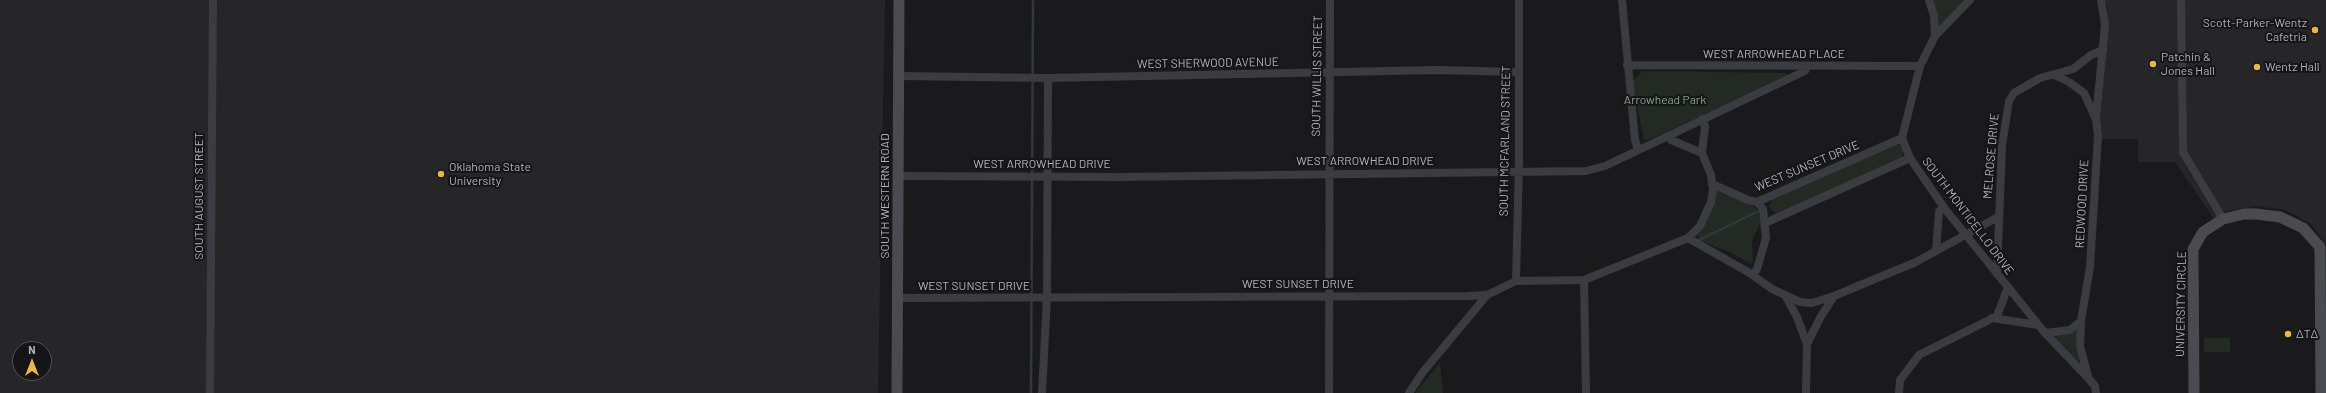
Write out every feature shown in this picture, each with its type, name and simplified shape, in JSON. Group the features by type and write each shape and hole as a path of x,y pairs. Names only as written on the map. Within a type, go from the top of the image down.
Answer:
{"street":[{"name":"SOUTH AUGUST STREET","path":"210,393 213,0"},
{"name":"SOUTH WESTERN ROAD","path":"897,393 899,0"},
{"name":"SOUTH WILLIS STREET","path":"1329,393 1328,173 1330,0"},
{"name":"SOUTH MCFARLAND STREET","path":"1516,281 1519,0"},
{"path":"1622,0 1627,65 1635,140 1638,150"},
{"path":"1929,0 1934,16 1936,36"},
{"path":"1902,138 1920,66 1936,36 1970,0"},
{"name":"REDWOOD DRIVE","path":"2088,378 2080,346 2081,322 2090,267 2098,136 2096,118 2104,31 2101,0"},
{"path":"2181,0 2183,152 2223,219"},
{"name":"MELROSE DRIVE","path":"1997,274 1998,217 2002,146 2009,102 2014,93 2040,78 2073,69 2091,56 2103,50"},
{"name":"WEST ARROWHEAD PLACE","path":"1627,65 1920,66"},
{"name":"WEST ARROWHEAD DRIVE","path":"898,176 1586,171 1605,166 1805,71 1807,66"},
{"name":"WEST SHERWOOD AVENUE","path":"898,76 1048,78 1329,72 1518,72"},
{"path":"2054,75 2069,82 2084,94 2096,118"},
{"path":"1042,393 1047,298 1048,78"},
{"path":"1702,119 1705,126 1702,153 1712,184"},
{"path":"1668,136 1671,140 1702,153"},
{"name":"SOUTH MONTICELLO DRIVE","path":"1902,138 1910,158 1945,209 2038,325 2088,378 2095,390"},
{"name":"WEST SUNSET DRIVE","path":"897,298 1487,295 1516,281 1584,280 1688,238 1700,226 1711,202 1712,184 1748,200 1757,202 1902,138"},
{"path":"1765,223 1910,158"},
{"path":"1753,275 1757,269 1766,238 1763,209 1757,202"},
{"path":"1936,250 1939,211 1945,209"},
{"name":"UNIVERSITY CIRCLE","path":"2194,393 2193,249 2203,232 2223,219 2244,214 2280,217 2304,228 2320,247 2321,393"},
{"path":"1688,238 1753,275 1784,295 1800,302 1812,303 1834,296 1916,262 1998,217"},
{"path":"1584,280 1586,393"},
{"path":"1899,393 1900,380 1919,355 1992,318 2000,312 2008,287"},
{"path":"1409,393 1423,372 1487,295"},
{"path":"1784,295 1797,317 1807,344 1806,393"},
{"path":"1807,344 1820,318 1834,296"},
{"path":"1992,318 2038,325"},
{"path":"2045,333 2070,330 2081,322"}],"shaded area":[{"name":"Oklahoma State University","path":"0,0 885,0 878,393 0,393"},
{"path":"2104,0 2326,0 2326,244 2311,224 2286,210 2256,206 2226,211 2214,219 2175,162 2138,162 2138,139 2099,139 2108,8"}],"green space":[{"path":"1929,0 1970,0 1935,36"},
{"name":"Arrowhead Park","path":"1642,71 1784,73 1789,75 1651,139 1644,140 1632,82"},
{"path":"1894,144 1902,146 1904,150 1902,158 1778,214 1771,210 1769,206 1773,199"},
{"path":"1715,189 1725,195 1755,207 1760,215 1760,223 1752,241 1753,262 1751,264 1729,252 1701,241 1696,233"},
{"path":"2081,321 2080,346 2088,378 2045,333 2070,330"},
{"path":"2204,338 2230,338 2230,352 2204,352"},
{"path":"1440,363 1443,393 1416,393 1416,392"}],"waterway":[{"path":"1031,393 1033,0"},
{"path":"1697,241 1761,210"}],"place":[{"name":"Scott-Parker-Wentz Cafetria","path":"2315,30"},
{"name":"Patchin & Jones Hall","path":"2153,64"},
{"name":"Wentz Hall","path":"2257,67"},
{"name":"Oklahoma State University","path":"441,174"},
{"name":"ΔTΔ","path":"2288,334"}]}
